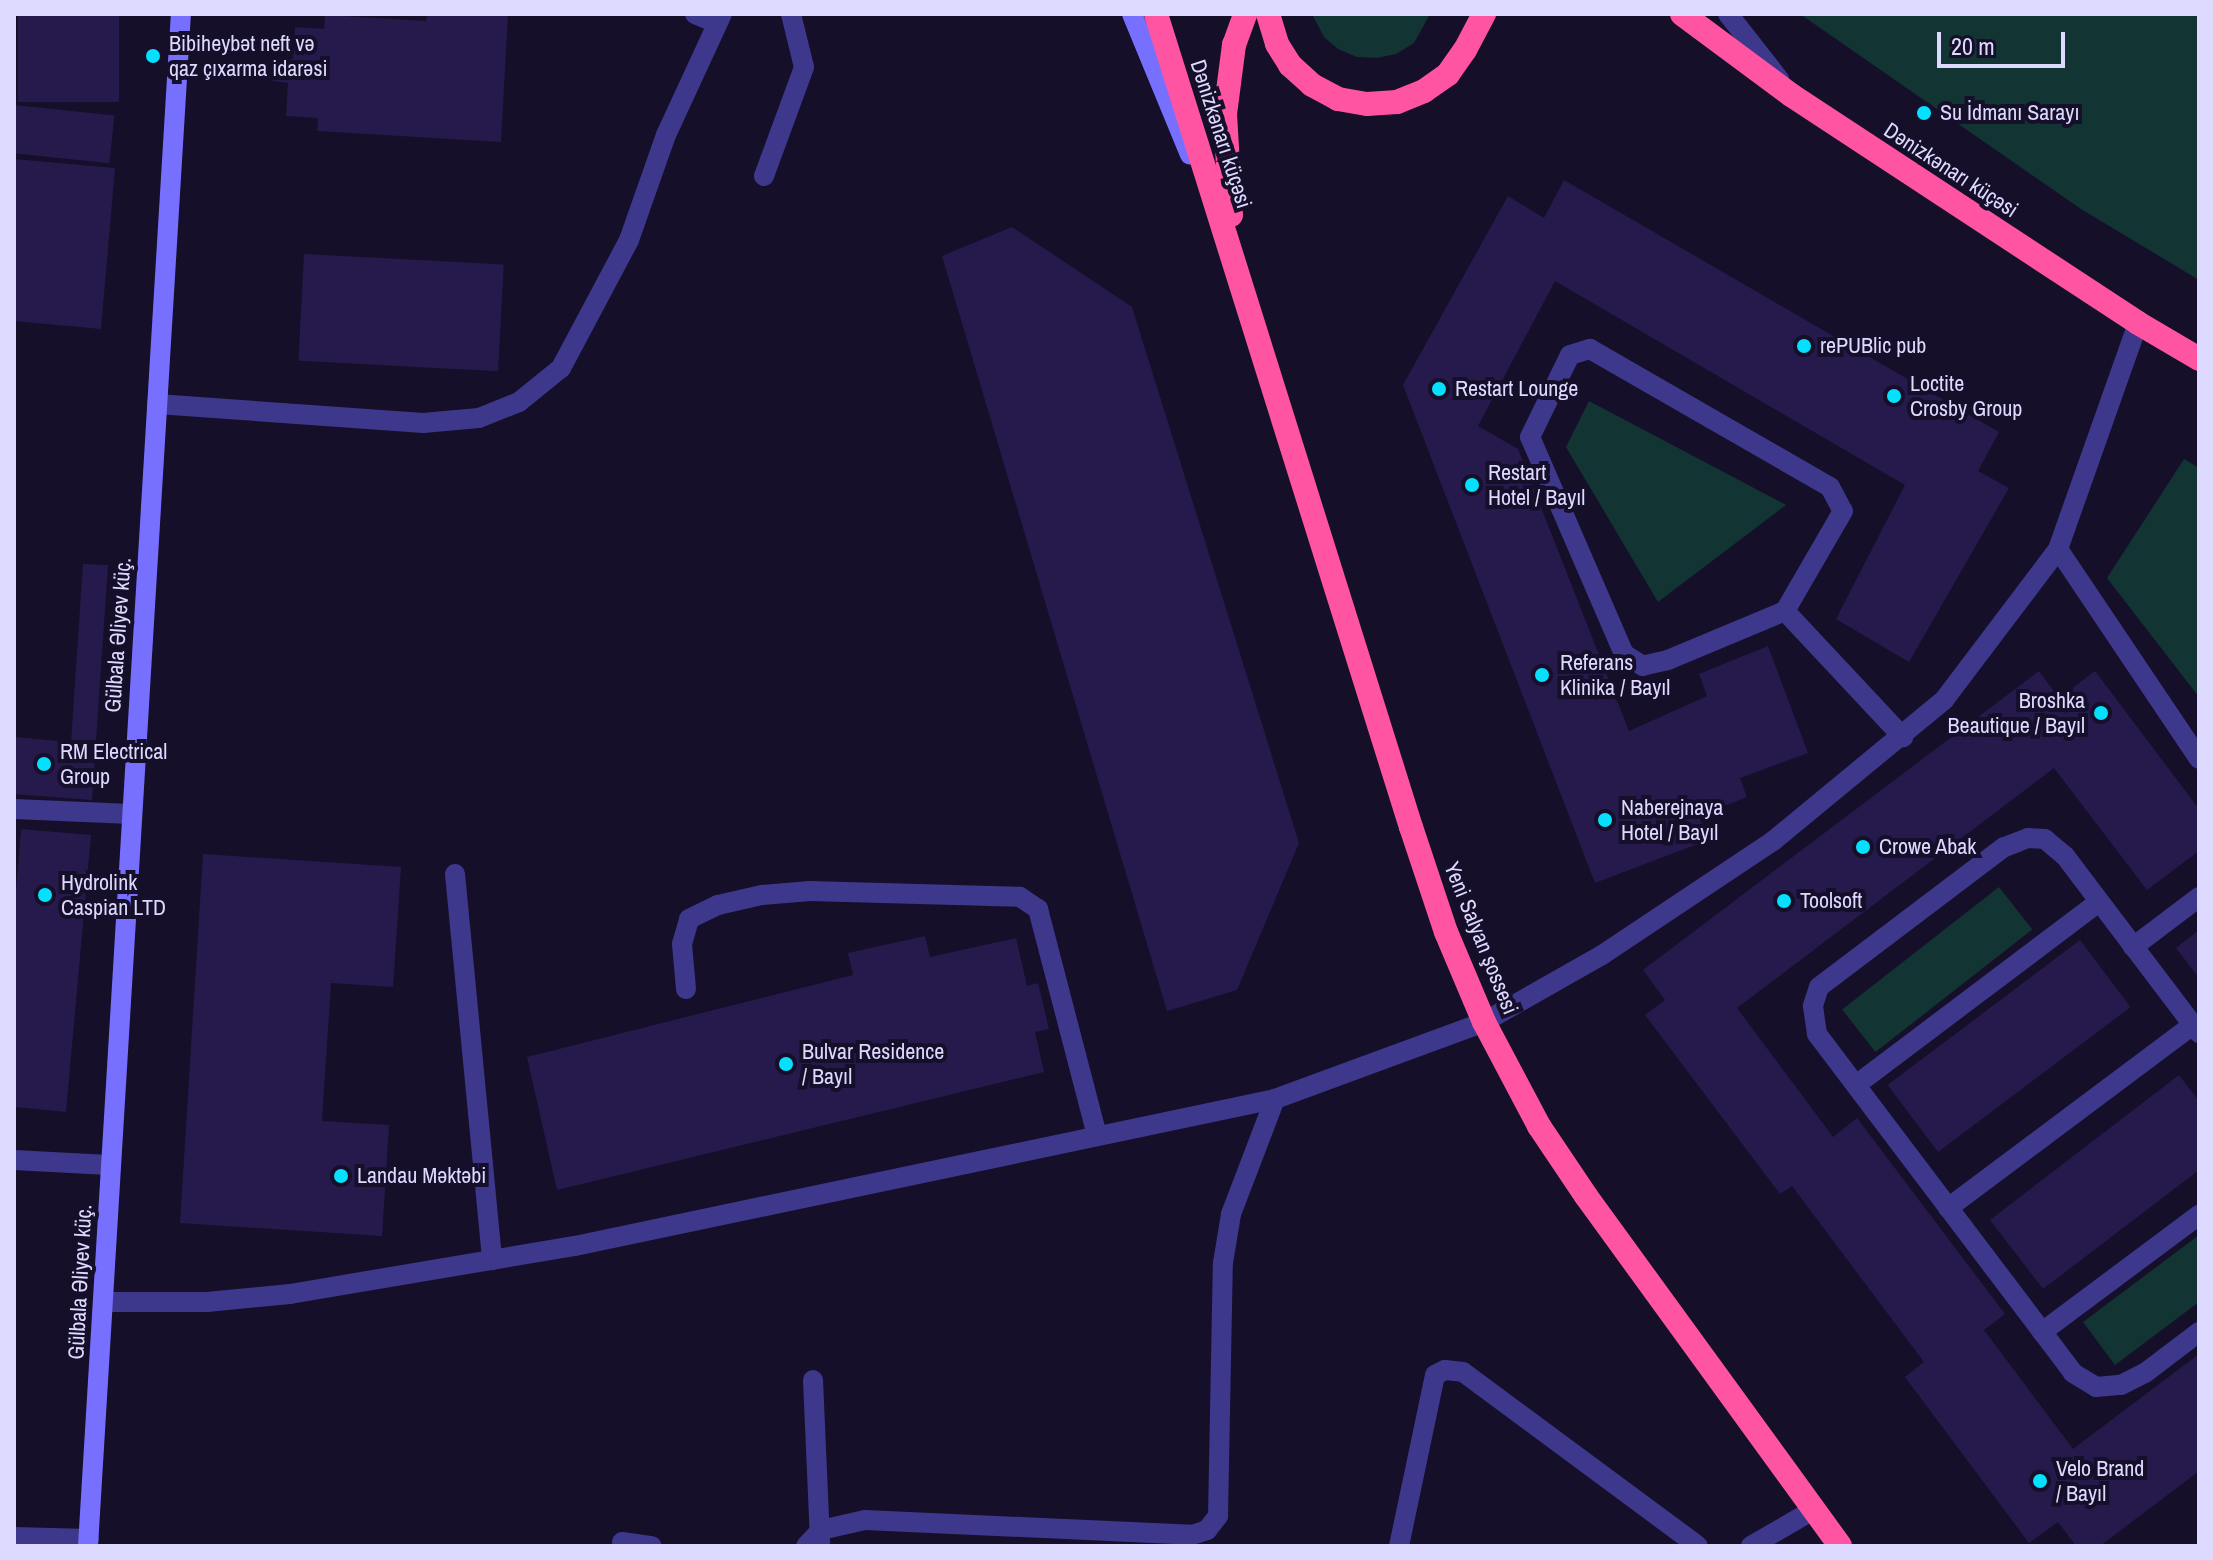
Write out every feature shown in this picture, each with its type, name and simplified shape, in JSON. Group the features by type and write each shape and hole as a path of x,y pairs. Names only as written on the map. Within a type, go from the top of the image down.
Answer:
{"highway":[{"name":"Dənizkənarı küçəsi","path":"1156,14 1237,269"},
{"path":"1237,269 1226,170 1225,114 1234,45 1245,14"},
{"path":"1253,14 1290,65 1312,85 1338,99 1367,104 1397,102 1424,91 1448,74 1484,14"},
{"path":"1268,14 1277,44 1290,65"},
{"path":"1465,50 1477,14"},
{"name":"Dənizkənarı küçəsi","path":"1682,14 1791,95 2138,323 2199,359"},
{"name":"Yeni Salyan şossesi","path":"1237,269 1436,902 1484,1022 1555,1149 1642,1277 1840,1546"}],"street":[{"name":"Gülbala Əliyev küç.","path":"88,1543 181,14"},
{"path":"157,404 423,423 479,418 519,402 561,368 629,240 666,135 719,18 695,14"},
{"path":"764,176 804,67 791,14"},
{"path":"1132,14 1237,269"},
{"path":"1728,14 1791,95"},
{"path":"105,1302 207,1302 290,1294 575,1246 1275,1099 1484,1022 1602,955 1773,841 1903,737 1944,700 2058,549 2138,323"},
{"path":"1590,349 1830,487 1843,511 1785,611 1668,660 1643,666 1624,654 1530,437 1570,355 1590,349"},
{"path":"2058,549 2199,759"},
{"path":"1785,611 1903,737"},
{"path":"14,809 131,814"},
{"path":"1948,1208 2196,1029 2065,856 2045,839 2028,838 2004,847 1819,987 1813,1006 1817,1034 1856,1085 1948,1208 2073,1373 2096,1387 2121,1385 2145,1373 2199,1332"},
{"path":"455,874 492,1260"},
{"path":"686,989 682,944 689,919 718,905 762,895 810,891 1020,897 1038,909 1097,1135"},
{"path":"2133,947 2199,897"},
{"path":"1856,1085 2099,902"},
{"path":"806,1546 865,1520 1192,1535 1207,1530 1218,1516 1223,1263 1231,1214 1275,1099"},
{"path":"14,1160 109,1165"},
{"path":"2042,1332 2199,1215"},
{"path":"1399,1546 1435,1375 1445,1370 1463,1372 1698,1546"},
{"path":"813,1380 820,1538"},
{"path":"1751,1546 1813,1510"},
{"path":"14,1537 88,1543"},
{"path":"622,1542 652,1546"}],"green space":[{"path":"1312,14 1430,14 1414,43 1396,54 1377,58 1357,57 1338,49 1324,37"},
{"path":"1800,14 2199,14 2199,280 2081,209"},
{"path":"1589,401 1786,505 1658,602 1566,447"},
{"path":"2184,459 2199,468 2199,697 2107,578"},
{"path":"1999,887 2032,930 1875,1052 1842,1010"},
{"path":"2199,1235 2199,1302 2115,1365 2083,1322"}],"building":[{"path":"18,14 119,14 119,102 18,102"},
{"path":"427,14 508,14 501,142 317,131 318,118 286,116 288,83 273,81 274,58 293,59 295,27 324,29 325,15 426,21"},
{"path":"14,105 114,116 109,163 14,153"},
{"path":"14,159 115,168 101,329 14,321"},
{"path":"1564,180 1999,432 1978,471 2009,488 1909,662 1836,619 1905,485 1555,281 1478,426 1518,449 1629,731 1707,696 1699,674 1768,646 1808,753 1740,778 1747,797 1699,816 1708,840 1595,883 1403,385 1508,196 1544,218"},
{"path":"1012,227 1132,307 1299,843 1237,990 1167,1011 942,256"},
{"path":"304,254 504,264 498,371 298,361"},
{"path":"83,564 108,565 92,800 14,794 14,737 71,742"},
{"path":"2039,671 2059,698 2095,671 2199,809 2199,851 2147,890 2054,768 1737,1008 1833,1137 1857,1118 2005,1314 1984,1330 2073,1449 2199,1354 2199,1471 2100,1546 2076,1546 2058,1522 2029,1543 1905,1377 1924,1362 1792,1186 1780,1194 1645,1015 1665,1000 1643,970"},
{"path":"21,829 91,835 66,1112 14,1107 14,916"},
{"path":"203,854 401,867 393,987 331,983 322,1121 389,1125 382,1236 180,1223"},
{"path":"2199,930 2199,978 2176,948"},
{"name":"Bulvar Residence / Bayıl","path":"925,936 930,957 1016,938 1027,986 1038,983 1049,1029 1035,1032 1044,1072 557,1190 527,1057 853,975 848,953"},
{"path":"2080,940 2131,1007 1938,1152 1888,1085"},
{"path":"2179,1075 2199,1101 2199,1170 2043,1289 1990,1220"}],"place":[{"name":"Bibiheybət neft və qaz çıxarma idarəsi","path":"153,56"},
{"name":"Su İdmanı Sarayı","path":"1924,113"},
{"name":"rePUBlic pub","path":"1804,346"},
{"name":"Restart Lounge","path":"1439,389"},
{"name":"Loctite Crosby Group","path":"1894,396"},
{"name":"Restart Hotel / Bayıl","path":"1472,485"},
{"name":"Referans Klinika / Bayıl","path":"1542,675"},
{"name":"Broshka Beautique / Bayıl","path":"2101,713"},
{"name":"RM Electrical Group","path":"44,764"},
{"name":"Naberejnaya Hotel / Bayıl","path":"1605,820"},
{"name":"Crowe Abak","path":"1863,847"},
{"name":"Hydrolink Caspian LTD","path":"45,895"},
{"name":"Toolsoft","path":"1784,901"},
{"name":"Bulvar Residence / Bayıl","path":"786,1064"},
{"name":"Landau Məktəbi","path":"341,1176"},
{"name":"Velo Brand / Bayıl","path":"2040,1481"}]}
